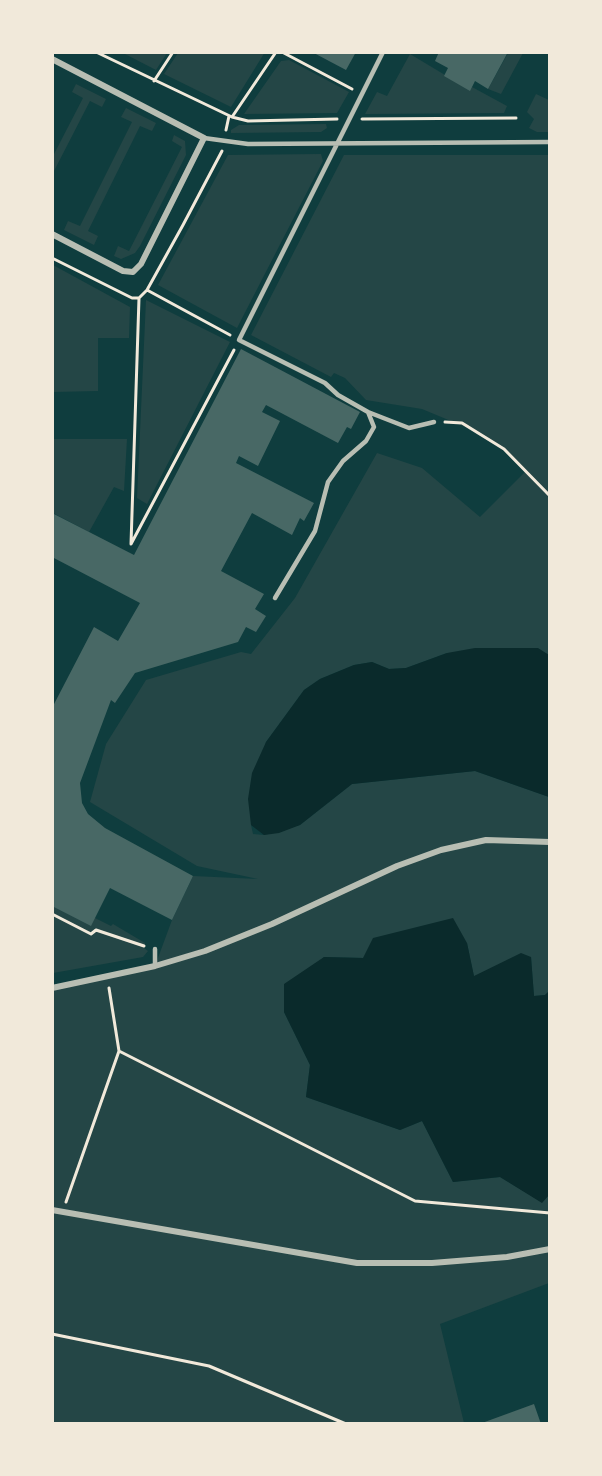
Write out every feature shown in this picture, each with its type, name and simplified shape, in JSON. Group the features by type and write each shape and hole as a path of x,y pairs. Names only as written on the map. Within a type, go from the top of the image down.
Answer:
{"street":[{"path":"52,58 204,138 141,264 133,272 123,271 52,234"},
{"path":"52,988 155,966 205,951 272,924 397,866 441,850 486,840 549,842"},
{"path":"52,1210 357,1263 432,1263 507,1257 549,1249"}],"lane":[{"path":"383,52 239,340 325,383 338,395 368,412 409,428 434,422"},
{"path":"204,138 248,144 549,142"},
{"path":"275,598 315,531 328,482 343,461 366,441 374,427 368,412"},
{"path":"155,949 155,966"}],"path":[{"path":"96,52 232,117 248,122 516,118"},
{"path":"154,81 173,52"},
{"path":"232,117 276,52"},
{"path":"282,52 362,94"},
{"path":"139,298 131,544 239,340 147,290"},
{"path":"434,422 462,423 469,426 504,449 549,496"},
{"path":"52,914 91,934 96,930 155,949"},
{"path":"63,1211 118,1051 108,977"},
{"path":"118,1051 415,1201 549,1213"},
{"path":"52,1334 209,1366 346,1424"}],"shaded area":[{"path":"265,52 231,107 164,74 178,53"},
{"path":"123,53 167,53 156,70"},
{"path":"508,53 523,53 501,94 488,89"},
{"path":"410,54 470,90 472,87 507,106 504,113 365,114 377,92 387,96"},
{"path":"289,60 349,92 337,113 244,114 281,61"},
{"path":"76,84 106,99 102,107 90,101 53,173 53,156 83,98 72,92"},
{"path":"536,94 549,100 549,132 537,132 529,128 534,119 527,112"},
{"path":"126,108 156,123 152,131 140,126 88,231 98,236 94,245 64,230 68,221 80,226 132,122 121,117"},
{"path":"326,124 327,128 321,132 231,133 231,130 239,125"},
{"path":"174,135 185,141 186,155 140,246 135,253 121,259 114,256 118,246 129,251 182,147 172,141"},
{"path":"321,154 323,161 237,328 158,285 228,155"},
{"path":"344,155 549,155 549,654 447,653 406,668 389,669 372,662 354,665 320,679 304,690 266,742 251,825 253,834 264,835 300,825 352,784 475,771 549,797 550,991 545,995 534,996 531,957 474,977 467,943 363,958 324,957 284,1012 310,1065 306,1097 400,1130 422,1121 453,1182 500,1177 542,1202 549,1194 549,1283 440,1324 464,1423 53,1423 52,988 155,966 172,920 193,876 258,879 197,866 90,802 106,744 146,680 241,652 251,654 295,598 377,453 422,468 480,517 525,472 500,447 475,431 422,409 366,400 345,378 334,373 331,377 251,335"},
{"path":"53,265 130,307 129,338 98,338 98,391 53,392"},
{"path":"146,300 230,342 147,504 137,498"},
{"path":"52,439 127,439 124,491 114,487 89,532 53,513"},
{"path":"475,648 538,648 549,655 549,797 475,771 352,784 300,825 279,833 264,835 251,825 248,799 252,773 266,742 304,690 320,679 354,665 372,662 389,669 406,668 447,653"},
{"path":"52,906 95,918 111,926 113,924 145,943 144,948 148,951 143,957 53,973"},
{"path":"453,918 467,943 474,976 521,953 531,957 534,996 545,995 549,991 550,1194 542,1203 500,1177 453,1182 422,1121 400,1130 306,1097 310,1065 284,1012 284,984 324,957 363,958 373,938"}],"building":[{"path":"312,52 356,52 346,70"},
{"path":"439,52 508,52 488,89 475,81 470,91 444,76 448,68 435,61"},
{"path":"241,349 360,412 351,429 347,427 338,443 266,405 262,412 280,421 258,466 239,456 236,463 314,503 304,521 300,518 292,535 252,513 221,571 264,594 255,609 266,616 256,632 246,627 238,642 135,673 115,703 111,700 80,783 82,803 88,814 105,828 193,876 172,920 110,888 91,926 52,906 52,708 94,627 118,641 140,603 52,557 52,513 134,555"},
{"path":"534,1404 541,1424 482,1424 482,1423"}]}
